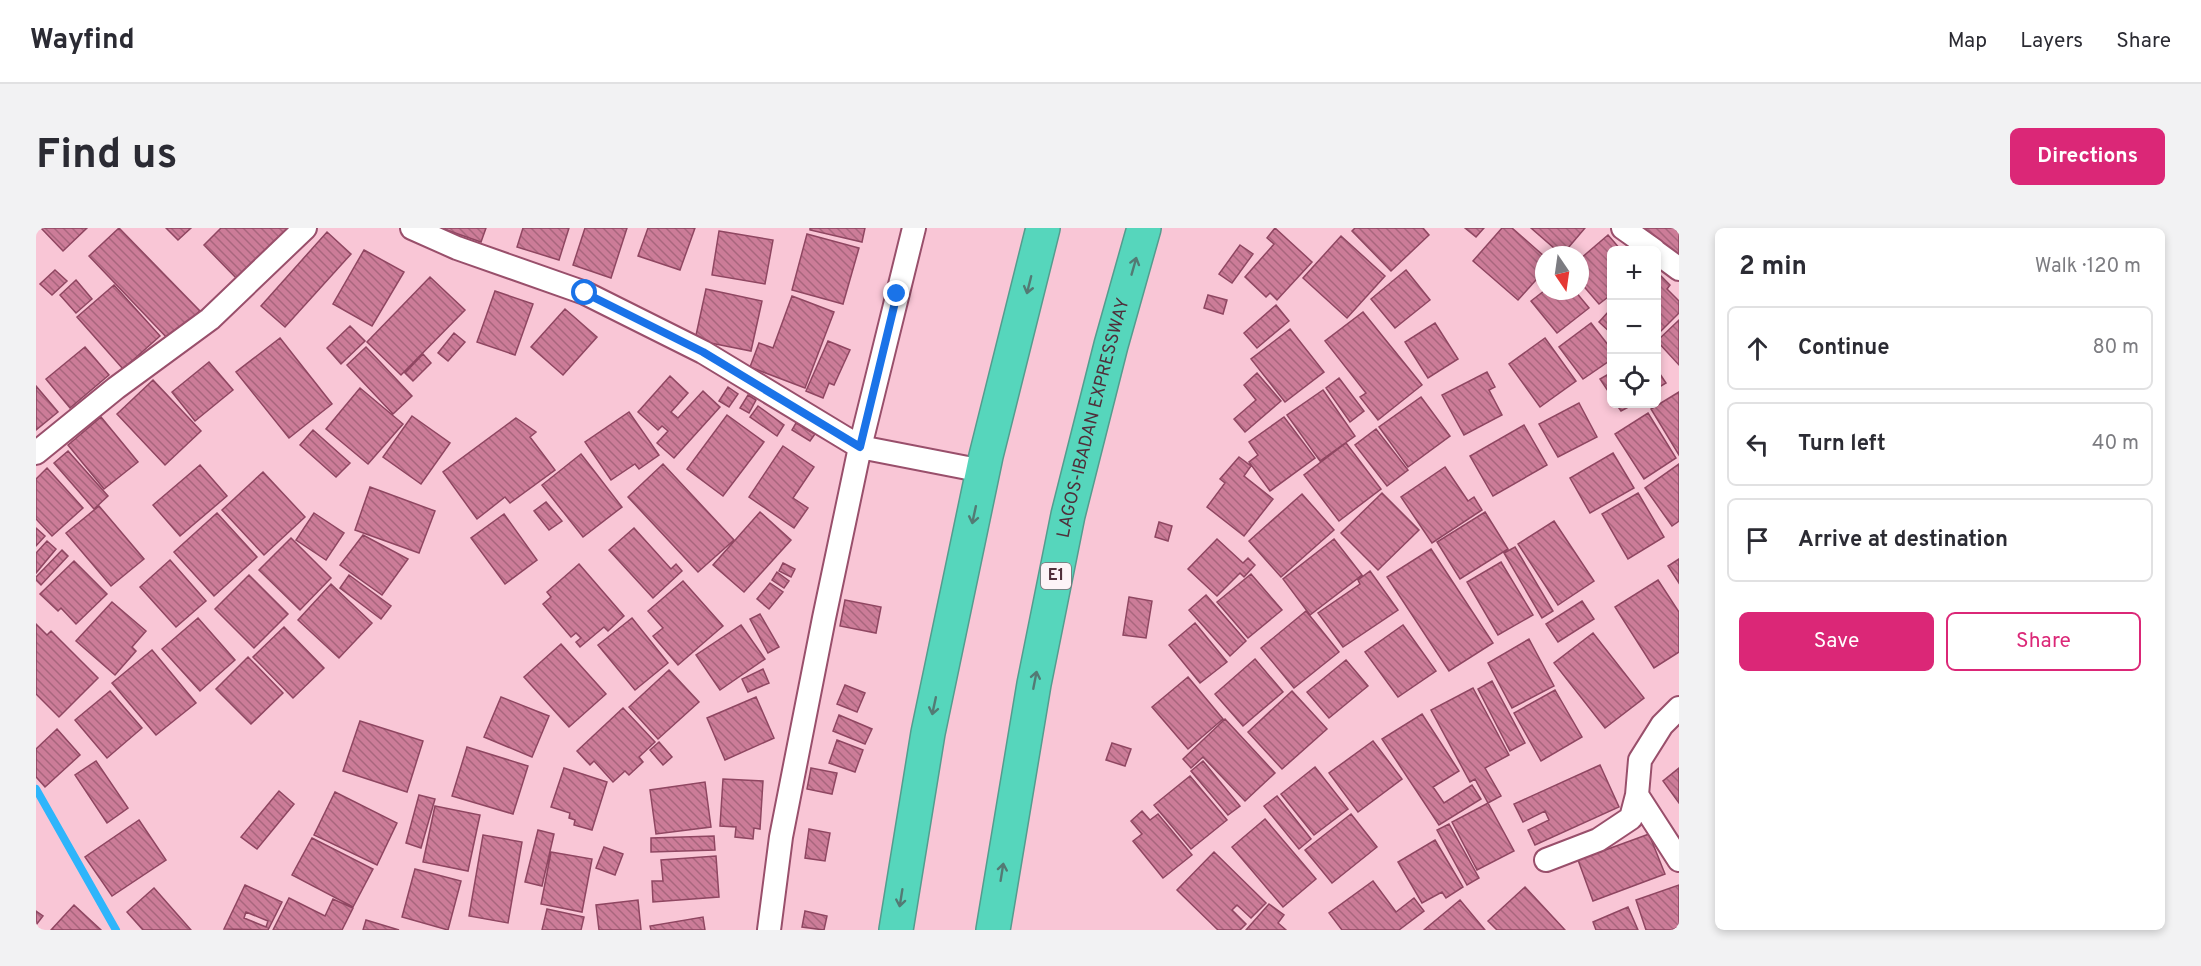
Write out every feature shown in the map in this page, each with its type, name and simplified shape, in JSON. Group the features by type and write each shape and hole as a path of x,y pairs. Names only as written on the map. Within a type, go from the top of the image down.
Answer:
{"highway":[{"path":"896,930 928,733 984,471 1043,228"},
{"name":"LAGOS-IBADAN EXPRESSWAY","path":"993,930 1034,684 1068,515 1111,345 1144,228"}],"street":[{"path":"36,453 116,388 210,319 305,228"},
{"path":"412,228 457,248 585,293 703,352 860,447 984,471"},
{"path":"769,930 781,837 824,618 860,447 914,228"},
{"path":"1623,228 1648,246"},
{"path":"1661,256 1679,269"},
{"path":"1546,860 1598,840 1631,818 1637,795 1640,760 1662,724 1679,708"},
{"path":"1637,795 1679,860"}],"building":[{"path":"41,228 87,228 63,251"},
{"path":"119,228 200,311 169,340 89,256"},
{"path":"166,228 191,228 178,240"},
{"path":"221,228 291,228 238,280 204,245"},
{"path":"441,228 486,228 481,242"},
{"path":"523,228 569,228 559,260 517,247"},
{"path":"585,228 627,228 611,278 573,265"},
{"path":"648,228 695,228 680,270 638,256"},
{"path":"810,228 865,228 862,242 810,230"},
{"path":"1275,228 1312,262 1277,300 1270,293 1266,297 1245,277 1274,244 1267,238"},
{"path":"1355,228 1423,228 1429,235 1391,271 1352,231"},
{"path":"1465,228 1484,228 1476,237"},
{"path":"1502,228 1512,228 1535,248 1535,281 1518,300 1473,261"},
{"path":"1531,228 1585,228 1570,246 1552,246"},
{"path":"1642,228 1679,228 1679,255"},
{"path":"719,231 773,240 765,284 712,275"},
{"path":"327,232 351,254 285,327 261,306"},
{"path":"807,234 859,248 843,304 792,290"},
{"path":"1608,235 1618,246 1607,246 1607,298 1599,304 1589,292 1589,251"},
{"path":"1341,236 1385,276 1347,318 1303,278"},
{"path":"1240,245 1253,254 1232,283 1219,274"},
{"path":"364,250 404,272 372,326 333,304"},
{"path":"55,270 67,281 52,295 40,284"},
{"path":"1406,270 1430,300 1395,328 1371,299"},
{"path":"1661,276 1670,285 1667,289 1679,301 1679,313 1661,331"},
{"path":"430,277 465,310 401,375 367,342"},
{"path":"76,280 92,299 76,313 60,295"},
{"path":"114,285 160,336 123,369 77,317"},
{"path":"706,289 762,301 751,351 695,340"},
{"path":"495,291 533,304 515,355 477,342"},
{"path":"1208,295 1227,300 1223,314 1204,308"},
{"path":"792,296 834,312 805,388 750,367 759,343 773,348"},
{"path":"1535,298 1535,300 1582,300 1589,308 1557,333 1531,301"},
{"path":"1276,305 1289,321 1257,348 1244,333"},
{"path":"565,309 597,337 563,375 531,347"},
{"path":"1363,312 1422,385 1378,420 1360,397 1366,393 1325,341"},
{"path":"1607,313 1607,329 1599,322"},
{"path":"1679,320 1679,365 1661,345 1661,337"},
{"path":"1435,323 1458,359 1428,378 1405,342"},
{"path":"1591,323 1607,344 1607,362 1583,379 1559,347"},
{"path":"350,326 365,341 341,364 327,348"},
{"path":"1290,329 1324,372 1285,402 1251,359"},
{"path":"454,333 465,342 448,361 438,353"},
{"path":"280,338 332,404 289,438 236,372"},
{"path":"1545,338 1576,381 1540,407 1509,364"},
{"path":"828,341 850,350 834,385 829,383 823,398 806,391"},
{"path":"85,347 109,375 70,408 46,379"},
{"path":"366,347 412,396 393,414 347,365"},
{"path":"423,354 431,363 413,381 405,373"},
{"path":"209,362 233,390 195,421 172,392"},
{"path":"1487,372 1495,387 1489,390 1502,415 1464,435 1442,395"},
{"path":"1257,373 1281,401 1245,432 1234,419 1256,400 1244,385"},
{"path":"1607,375 1607,390 1600,379"},
{"path":"670,376 688,393 671,412 678,418 703,391 720,407 674,458 657,443 668,431 662,426 658,430 638,412"},
{"path":"1661,376 1666,383 1661,386"},
{"path":"1339,378 1364,411 1350,422 1326,388"},
{"path":"153,380 201,431 165,465 117,414"},
{"path":"36,386 58,412 36,430"},
{"path":"728,387 738,394 729,407 719,401"},
{"path":"360,388 403,424 368,464 326,429"},
{"path":"1323,390 1355,436 1320,461 1287,415"},
{"path":"1679,392 1679,455 1651,409 1661,408 1661,403"},
{"path":"748,395 756,400 749,413 740,408"},
{"path":"1421,397 1450,436 1408,467 1379,427"},
{"path":"1579,403 1597,437 1558,457 1539,424"},
{"path":"758,406 784,425 777,436 750,417"},
{"path":"629,412 659,455 639,469 635,464 611,480 585,442"},
{"path":"1648,413 1676,458 1644,479 1615,434"},
{"path":"727,415 764,442 723,496 687,469"},
{"path":"412,416 450,443 421,484 383,457"},
{"path":"101,417 138,462 104,489 68,445"},
{"path":"1284,417 1315,458 1270,491 1249,462 1258,455 1249,442"},
{"path":"516,418 536,432 530,437 555,470 510,503 505,497 477,519 443,472"},
{"path":"796,423 815,434 810,441 792,430"},
{"path":"1524,425 1547,465 1493,496 1470,456"},
{"path":"1376,429 1408,470 1387,486 1355,445"},
{"path":"313,430 350,463 336,477 300,445"},
{"path":"1346,443 1381,489 1339,521 1304,475"},
{"path":"783,446 814,467 793,498 808,508 794,528 749,497"},
{"path":"68,451 108,496 94,509 54,463"},
{"path":"1613,453 1634,488 1590,513 1570,478"},
{"path":"581,454 622,507 583,537 542,485"},
{"path":"1239,457 1251,466 1244,476 1273,499 1244,536 1207,507 1225,483 1220,479"},
{"path":"663,464 734,540 698,572 628,497"},
{"path":"1679,464 1679,521 1672,526 1645,488"},
{"path":"200,465 227,496 180,536 153,505"},
{"path":"1445,467 1468,501 1474,497 1482,510 1432,543 1401,497"},
{"path":"47,468 83,508 52,536 36,519 36,479"},
{"path":"263,472 305,517 264,555 222,510"},
{"path":"370,487 435,511 419,553 355,530"},
{"path":"1382,493 1419,530 1378,570 1341,533"},
{"path":"1638,493 1664,537 1628,559 1602,514"},
{"path":"1302,494 1334,530 1281,577 1249,541"},
{"path":"546,502 562,521 549,530 534,511"},
{"path":"99,506 144,559 111,586 66,533"},
{"path":"760,512 791,540 744,592 713,565"},
{"path":"1485,512 1508,549 1460,579 1437,542"},
{"path":"217,513 257,557 214,596 174,552"},
{"path":"314,513 344,533 326,560 296,540"},
{"path":"504,514 537,560 505,584 471,538"},
{"path":"1554,521 1594,581 1558,605 1518,544"},
{"path":"1159,522 1172,526 1168,541 1155,537"},
{"path":"36,528 45,536 36,546"},
{"path":"634,528 671,569 676,564 682,571 653,598 609,550"},
{"path":"363,535 408,559 382,595 340,565"},
{"path":"291,538 331,578 300,610 259,570"},
{"path":"1217,539 1243,563 1248,558 1255,565 1244,577 1240,573 1217,596 1188,569"},
{"path":"1334,539 1362,575 1310,615 1283,579"},
{"path":"47,541 56,549 36,573 36,553"},
{"path":"1515,547 1553,611 1542,618 1504,553"},
{"path":"1431,549 1493,643 1449,671 1387,577"},
{"path":"62,550 68,556 41,585 36,577"},
{"path":"1679,559 1679,583 1668,566"},
{"path":"170,560 206,601 176,627 140,587"},
{"path":"74,561 107,594 76,624 61,608 58,611 40,594"},
{"path":"1501,562 1533,615 1498,635 1467,582"},
{"path":"783,563 795,569 791,577 779,571"},
{"path":"579,564 624,616 608,631 604,627 580,647 576,642 581,638 576,633 571,637 543,604 551,597 547,592"},
{"path":"1370,571 1398,610 1343,647 1318,613 1360,584 1358,580"},
{"path":"777,572 789,581 784,588 772,580"},
{"path":"1251,574 1282,610 1248,638 1217,602"},
{"path":"249,575 288,614 254,648 215,609"},
{"path":"349,575 391,606 381,619 340,588"},
{"path":"1658,580 1679,612 1679,652 1654,668 1615,607"},
{"path":"683,581 723,626 678,665 653,636 663,628 648,611"},
{"path":"770,583 783,592 769,609 757,599"},
{"path":"331,584 372,623 339,658 298,620"},
{"path":"1206,595 1246,641 1230,656 1189,610"},
{"path":"1129,597 1152,601 1146,638 1123,635"},
{"path":"845,600 881,607 876,633 840,626"},
{"path":"1582,601 1594,619 1558,642 1546,624"},
{"path":"112,602 146,631 132,647 136,651 115,675 76,641"},
{"path":"1306,611 1339,652 1294,688 1261,648"},
{"path":"760,614 779,647 768,653 750,619"},
{"path":"198,618 235,660 200,691 162,649"},
{"path":"632,618 668,663 635,690 598,645"},
{"path":"1195,623 1227,662 1200,683 1169,645"},
{"path":"36,624 47,635 51,631 98,678 59,717 36,694"},
{"path":"741,625 765,659 720,690 696,655"},
{"path":"1403,625 1436,671 1398,697 1365,652"},
{"path":"284,627 324,668 293,698 253,657"},
{"path":"1593,633 1644,698 1605,728 1554,663"},
{"path":"1529,639 1554,686 1512,708 1488,663"},
{"path":"561,644 606,694 569,727 524,677"},
{"path":"152,650 196,703 156,735 112,683"},
{"path":"248,657 283,693 251,724 216,689"},
{"path":"1255,659 1283,692 1243,726 1215,694"},
{"path":"1346,660 1368,686 1329,718 1307,692"},
{"path":"763,669 769,683 748,692 742,679"},
{"path":"669,670 699,702 658,739 629,707"},
{"path":"1188,677 1223,719 1188,749 1152,707"},
{"path":"1492,681 1525,743 1510,751 1478,689"},
{"path":"845,685 865,693 857,712 837,704"},
{"path":"1473,688 1509,755 1485,768 1501,796 1488,803 1475,779 1470,782 1431,710"},
{"path":"1555,690 1582,737 1541,761 1514,713"},
{"path":"110,691 142,728 107,758 75,720"},
{"path":"1292,691 1327,729 1282,769 1248,732"},
{"path":"501,697 549,716 532,757 484,737"},
{"path":"756,697 774,738 725,760 707,718"},
{"path":"623,708 655,742 639,757 643,762 629,775 625,771 613,782 594,761 590,765 577,751"},
{"path":"1422,714 1459,771 1433,787 1444,803 1472,785 1481,799 1439,825 1382,739"},
{"path":"839,715 872,729 865,744 833,731"},
{"path":"1225,719 1275,773 1245,801 1203,757 1191,768 1183,759"},
{"path":"360,721 423,741 407,792 343,771"},
{"path":"57,729 80,755 45,787 36,777 36,749"},
{"path":"837,740 863,750 855,772 829,763"},
{"path":"1373,741 1402,779 1358,812 1329,773"},
{"path":"659,742 672,757 663,765 650,750"},
{"path":"1112,743 1131,749 1125,766 1106,760"},
{"path":"467,747 528,766 513,814 452,796"},
{"path":"96,761 128,808 107,823 75,775"},
{"path":"1203,761 1240,806 1228,815 1191,771"},
{"path":"1600,765 1619,807 1535,845 1528,830 1549,820 1545,811 1523,822 1514,804"},
{"path":"1315,767 1348,809 1314,835 1281,794"},
{"path":"564,768 607,782 592,830 574,825 575,820 569,818 570,813 551,807"},
{"path":"811,768 837,773 832,794 807,789"},
{"path":"1679,768 1679,803 1663,781"},
{"path":"1190,776 1227,820 1191,849 1154,805"},
{"path":"723,779 763,781 760,829 754,828 753,839 735,837 736,827 720,826"},
{"path":"705,782 711,827 656,834 650,790"},
{"path":"279,791 294,804 257,849 241,837"},
{"path":"335,792 397,823 377,865 314,835"},
{"path":"419,795 435,799 421,848 406,843"},
{"path":"1277,796 1311,839 1299,849 1264,806"},
{"path":"1488,803 1514,851 1477,870 1452,822"},
{"path":"435,806 480,815 468,871 423,862"},
{"path":"1142,811 1150,820 1158,814 1192,855 1163,878 1133,841 1142,834 1131,821"},
{"path":"1351,814 1377,847 1332,883 1305,850"},
{"path":"1265,819 1316,879 1283,907 1232,847"},
{"path":"139,820 166,860 112,896 85,857"},
{"path":"1449,824 1479,878 1467,885 1437,830"},
{"path":"809,829 830,833 825,861 805,858"},
{"path":"538,830 554,834 542,886 525,882"},
{"path":"1649,834 1665,874 1593,901 1578,860"},
{"path":"483,835 522,842 508,923 469,916"},
{"path":"714,836 715,850 651,852 651,838"},
{"path":"312,838 373,869 353,907 292,875"},
{"path":"1435,840 1463,887 1446,898 1442,892 1422,903 1398,862"},
{"path":"604,847 623,854 615,875 596,868"},
{"path":"551,852 592,859 582,912 541,904"},
{"path":"1214,852 1266,903 1251,918 1237,905 1232,910 1246,924 1240,930 1218,930 1177,890"},
{"path":"716,856 719,897 653,902 652,881 663,881 661,860"},
{"path":"415,869 461,881 448,930 402,917"},
{"path":"1373,881 1396,912 1414,898 1424,911 1399,930 1342,930 1329,913"},
{"path":"245,885 282,902 268,930 224,929","holes":["246,912 268,921 266,927 244,918"]},
{"path":"1679,885 1679,927 1672,930 1646,930 1636,900"},
{"path":"1525,887 1565,930 1497,930 1488,921"},
{"path":"154,888 191,930 143,930 127,912"},
{"path":"289,898 325,916 333,899 353,908 342,930 273,930"},
{"path":"638,900 641,930 599,930 596,905"},
{"path":"1460,900 1485,930 1424,930"},
{"path":"1269,904 1284,915 1278,923 1286,930 1246,930"},
{"path":"74,905 101,930 51,930"},
{"path":"1628,907 1638,930 1596,930 1593,922"},
{"path":"547,909 584,917 581,930 542,930"},
{"path":"36,911 43,916 36,925"},
{"path":"805,911 827,916 824,930 802,927"},
{"path":"703,917 705,930 651,930 650,926"},
{"path":"366,920 399,930 363,930"}],"waterway":[{"path":"36,789 116,930"}],"route":[{"path":"585,293 703,352 860,447 897,294"}]}
